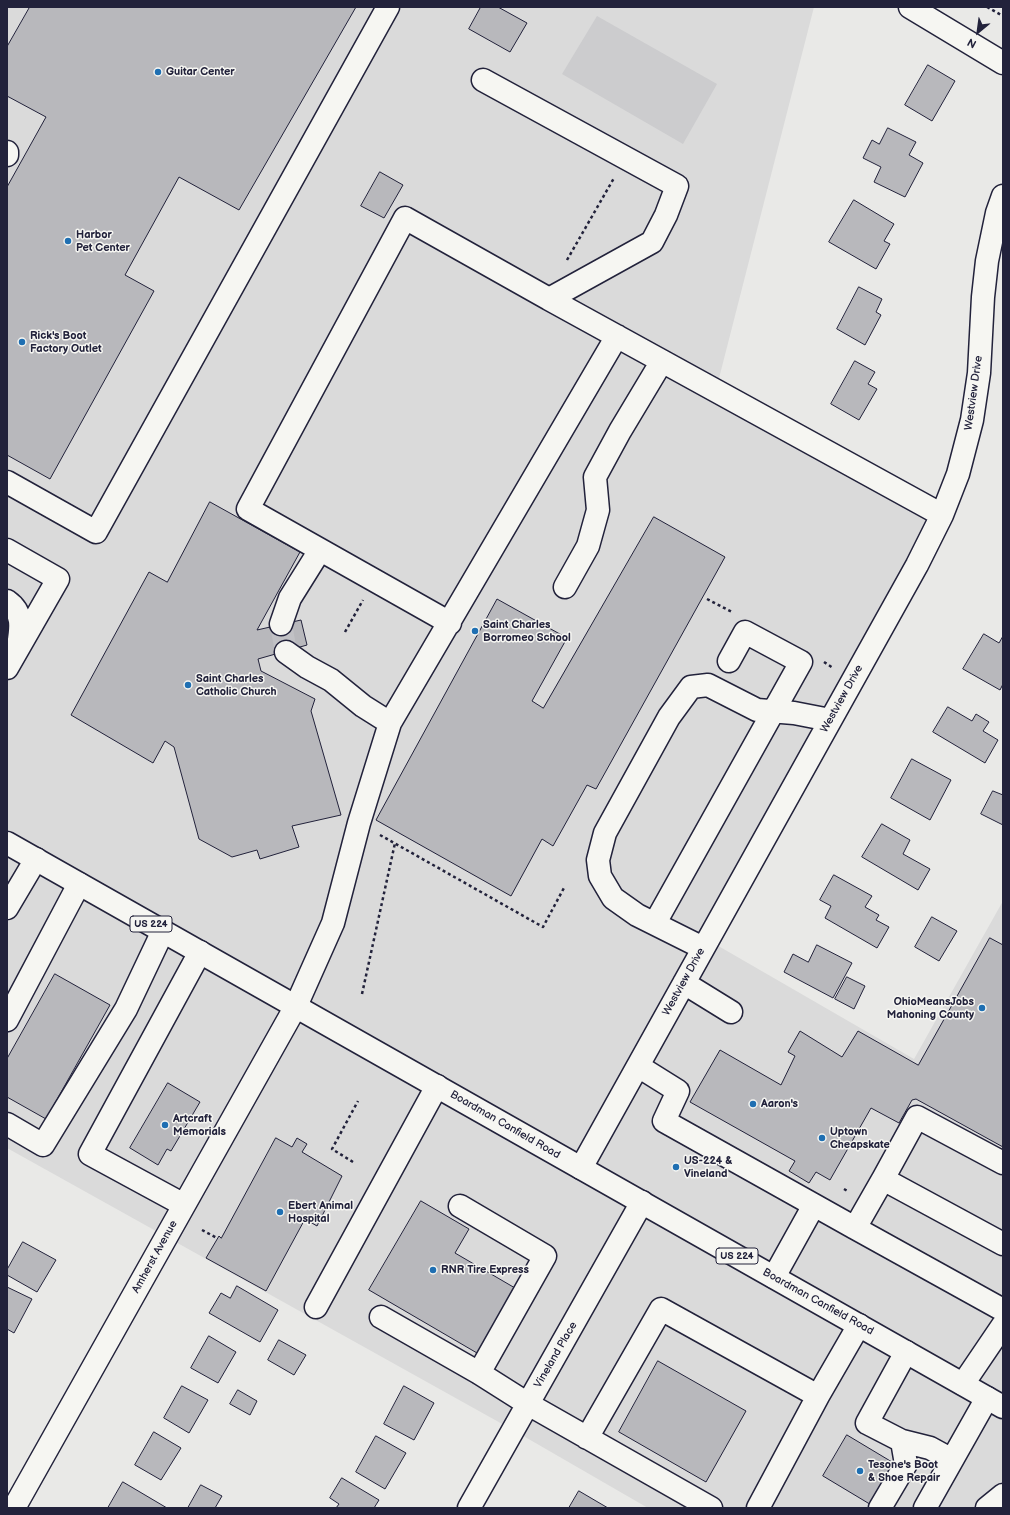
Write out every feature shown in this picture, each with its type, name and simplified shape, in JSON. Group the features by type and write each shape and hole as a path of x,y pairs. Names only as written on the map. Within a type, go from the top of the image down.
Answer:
{"street":[{"path":"7,482 96,532 388,7"},
{"path":"910,7 1003,63"},
{"path":"482,80 677,186 666,215 652,242 549,299"},
{"name":"Westview Drive","path":"581,1168 917,565 942,515 958,474 972,420 979,373 983,297 987,261 997,213 1003,196"},
{"path":"450,623 248,509 404,218 942,515"},
{"name":"Amherst Avenue","path":"14,1508 296,1006 333,923 360,823 390,723 617,336"},
{"path":"565,587 588,546 598,510 595,477 620,431 662,361"},
{"path":"7,550 58,579 12,660"},
{"path":"281,624 290,598 320,550"},
{"path":"7,601 19,614 20,630 12,660"},
{"path":"655,924 801,662 745,632 729,661"},
{"path":"286,652 307,667 331,680 363,706 390,723"},
{"path":"703,948 637,915 613,898 600,876 598,860 605,833 668,717 691,687 708,685 757,710 794,713 830,720"},
{"name":"Boardman Canfield Road","path":"7,843 995,1403"},
{"path":"7,908 36,859"},
{"path":"7,1020 79,884"},
{"path":"7,1124 43,1145 126,1009 163,931"},
{"path":"184,1206 90,1154 200,952"},
{"path":"684,983 731,1012"},
{"path":"638,1066 678,1091 664,1121 1003,1310"},
{"path":"316,1307 437,1086"},
{"path":"855,1228 917,1117 1003,1164"},
{"path":"883,1179 1003,1244"},
{"name":"Vineland Place","path":"469,1508 642,1202"},
{"path":"774,1277 814,1205"},
{"path":"460,1206 545,1256 479,1373"},
{"path":"588,1438 662,1309 818,1396"},
{"path":"381,1316 479,1373 528,1404 711,1508"},
{"path":"963,1384 1003,1325"},
{"path":"758,1508 818,1396 859,1326"},
{"path":"906,1352 867,1423 902,1442 930,1448 952,1460"},
{"path":"925,1508 952,1460 995,1403"},
{"path":"880,1508 906,1464 902,1442"},
{"path":"987,1508 1003,1495"}],"path":[{"path":"987,7 1003,16"},
{"path":"565,264 626,158"},
{"path":"345,632 374,581"},
{"path":"360,823 543,927 565,886"},
{"path":"362,994 395,843"},
{"path":"353,1162 332,1149 358,1101"},
{"path":"844,1189 849,1192"},
{"path":"202,1230 217,1238"}],"shaded area":[{"path":"7,7 814,7 716,390 942,515 708,940 914,1059 1003,901 1003,1508 648,1508 513,1430 7,1148"},
{"path":"597,16 717,84 683,144 562,74"}],"building":[{"path":"30,7 356,7 239,210 179,177 125,275 154,291 50,479 7,455 7,187 46,117 7,96 7,47"},
{"path":"481,7 498,7 527,23 510,52 469,29"},
{"path":"928,65 955,81 932,121 905,105"},
{"path":"888,128 916,142 909,155 923,163 905,197 874,182 881,167 863,158 872,140 879,144"},
{"path":"380,172 403,185 384,218 361,206"},
{"path":"854,200 894,224 884,241 890,244 876,269 829,242"},
{"path":"859,287 882,299 876,312 881,315 865,345 837,329"},
{"path":"855,361 875,372 868,384 877,389 859,420 831,404"},
{"name":"Saint Charles Catholic Church","path":"210,502 300,552 257,630 301,620 307,645 258,659 261,671 315,699 311,711 341,815 292,826 299,847 260,859 257,850 232,857 199,839 174,747 165,741 153,763 71,715 149,572 167,582"},
{"path":"654,517 725,557 596,789 587,785 553,846 542,839 511,896 376,820 497,599 567,638 532,701 543,708"},
{"path":"984,634 999,643 1003,636 1003,684 1000,690 963,669"},
{"path":"948,707 972,721 976,714 989,722 983,731 998,740 985,763 933,732"},
{"path":"912,759 951,780 930,820 891,798"},
{"path":"993,791 1003,795 1003,825 981,814"},
{"path":"882,824 910,840 903,854 930,869 918,890 862,857"},
{"path":"834,875 872,896 865,907 879,915 876,920 889,927 877,948 825,918 831,906 820,900"},
{"path":"932,917 957,931 939,961 915,947"},
{"path":"990,938 1003,945 1003,1147 916,1099 912,1100 899,1123 871,1108 830,1180 816,1172 809,1183 789,1171 795,1161 690,1102 720,1050 781,1085 795,1056 788,1052 800,1031 842,1057 858,1031 918,1065"},
{"path":"817,945 852,963 833,998 784,972 793,954 808,962"},
{"path":"55,974 110,1005 46,1119 7,1097 7,1059"},
{"path":"847,977 865,986 854,1009 835,999"},
{"name":"Artcraft Memorials","path":"168,1083 200,1102 171,1151 167,1149 158,1165 130,1148"},
{"name":"Ebert Animal Hospital","path":"276,1138 292,1147 297,1138 307,1144 302,1152 342,1176 317,1226 305,1219 266,1291 206,1258 219,1236 221,1238"},
{"name":"RNR Tire Express","path":"421,1201 469,1229 455,1253 515,1288 477,1353 369,1290"},
{"path":"23,1242 56,1260 37,1292 7,1275 7,1270"},
{"path":"237,1286 278,1310 260,1342 209,1313 221,1293 230,1298"},
{"path":"7,1287 32,1299 14,1333 7,1329"},
{"path":"209,1336 236,1352 218,1383 191,1368"},
{"path":"279,1340 306,1355 294,1375 268,1360"},
{"path":"658,1361 746,1411 706,1482 619,1432"},
{"path":"182,1386 208,1400 189,1433 164,1418"},
{"path":"404,1386 434,1403 414,1440 384,1424"},
{"path":"238,1390 257,1401 250,1415 230,1404"},
{"path":"154,1432 181,1448 161,1480 135,1465"},
{"name":"Tesone's Boot & Shoe Repair","path":"847,1435 897,1465 873,1506 823,1476"},
{"path":"376,1436 406,1453 385,1489 356,1472"},
{"path":"342,1478 379,1500 374,1508 336,1508 339,1504 330,1498"},
{"path":"123,1482 167,1508 108,1508"},
{"path":"201,1485 222,1496 215,1508 188,1508"},
{"path":"579,1491 608,1508 569,1508"}],"tunnel":[{"path":"281,624 286,652"}],"place":[{"name":"Guitar Center","path":"158,72"},
{"name":"Harbor Pet Center","path":"68,241"},
{"name":"Rick's Boot Factory Outlet","path":"22,342"},
{"name":"Saint Charles Borromeo School","path":"475,631"},
{"name":"Saint Charles Catholic Church","path":"188,685"},
{"name":"OhioMeansJobs Mahoning County","path":"982,1008"},
{"name":"Aaron's","path":"753,1104"},
{"name":"Artcraft Memorials","path":"165,1125"},
{"name":"Uptown Cheapskate","path":"822,1138"},
{"name":"US-224 & Vineland","path":"676,1167"},
{"name":"Ebert Animal Hospital","path":"280,1212"},
{"name":"RNR Tire Express","path":"433,1270"},
{"name":"Tesone's Boot & Shoe Repair","path":"860,1471"}]}
